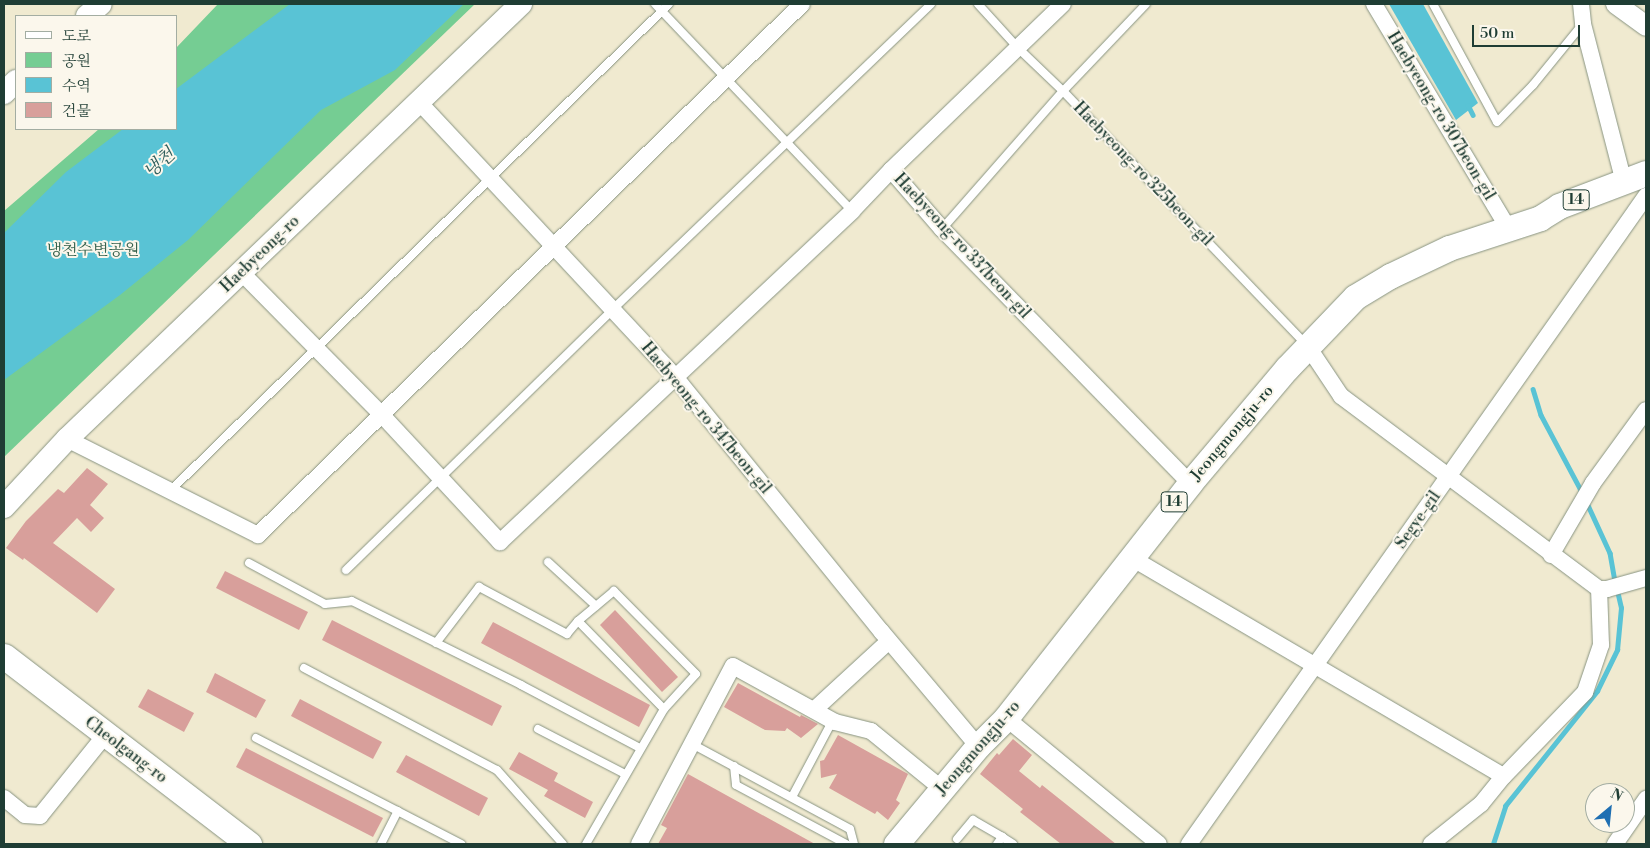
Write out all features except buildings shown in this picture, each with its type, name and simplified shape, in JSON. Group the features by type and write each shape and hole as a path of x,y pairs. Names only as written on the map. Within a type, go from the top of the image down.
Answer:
{"main road":[{"path":"88,15 101,4"},
{"name":"Haebyeong-ro","path":"4,507 67,439 521,4"},
{"path":"4,93 15,82"},
{"name":"Jeongmongju-ro","path":"896,844 978,746 1006,718 1130,556 1190,483 1307,345 1355,297 1390,276 1449,248 1540,218 1559,206 1635,177"},
{"name":"Cheolgang-ro","path":"4,656 249,844"}],"street":[{"path":"67,439 258,535 802,4"},
{"path":"891,170 1063,4"},
{"name":"Haebyeong-ro 307beon-gil","path":"1374,4 1508,228"},
{"path":"1581,4 1583,24 1635,177"},
{"path":"1616,4 1646,26"},
{"name":"Haebyeong-ro 347beon-gil","path":"419,102 676,378 889,641 978,746"},
{"name":"Haebyeong-ro 337beon-gil","path":"441,478 500,542 852,211 891,170 942,229 1190,483"},
{"name":"Segye-gil","path":"1189,844 1646,196"},
{"path":"241,272 316,347 441,478"},
{"path":"1307,345 1341,396 1551,555 1603,589 1640,581"},
{"path":"1551,555 1593,484 1646,410"},
{"path":"1130,556 1504,776"},
{"path":"1431,844 1481,804 1504,776 1585,692 1601,645 1603,589"},
{"path":"814,710 889,641"},
{"path":"640,844 733,666 833,720 871,731 942,789"},
{"path":"1006,718 1160,844"},
{"path":"4,798 25,815 40,816 106,734"},
{"path":"1615,844 1646,799"}],"lane":[{"path":"655,4 852,211"},
{"path":"170,491 669,4"},
{"path":"346,570 612,310 932,4"},
{"name":"Haebyeong-ro 325beon-gil","path":"978,4 1018,48 1063,91 1307,345"},
{"path":"942,229 1063,91 1146,4"},
{"path":"1433,4 1497,122 1533,85 1583,24"},
{"path":"548,562 596,606"},
{"path":"249,563 325,604 352,601 521,685 640,748"},
{"path":"436,643 479,587 567,634 578,620 614,591 696,674 664,709 586,844"},
{"path":"578,620 664,709"},
{"path":"304,668 497,770 564,844"},
{"path":"792,797 833,720"},
{"path":"538,729 625,774"},
{"path":"256,738 461,844"},
{"path":"692,744 850,829 854,844"},
{"path":"734,766 736,785 846,844"},
{"path":"381,844 398,811"},
{"path":"957,839 973,820 1013,844"},
{"path":"996,844 1002,837"}],"green space":[{"name":"냉천수변공원","path":"218,4 475,4 4,457 4,211 98,130 178,130 178,46"}],"water":[{"name":"냉천수변공원","path":"290,4 464,4 395,70 321,110 188,240 120,295 4,380 4,233 66,172 122,130 178,130 178,88"},
{"path":"1389,4 1423,4 1478,103 1456,120"}],"waterway":[{"path":"1468,105 1473,115"},
{"path":"1533,389 1541,415 1583,494"},
{"path":"1587,503 1610,553 1615,582"},
{"path":"1493,844 1505,806 1597,691 1617,650 1621,608 1617,590"}],"water label":[{"name":"냉천","path":"160,164"}]}
